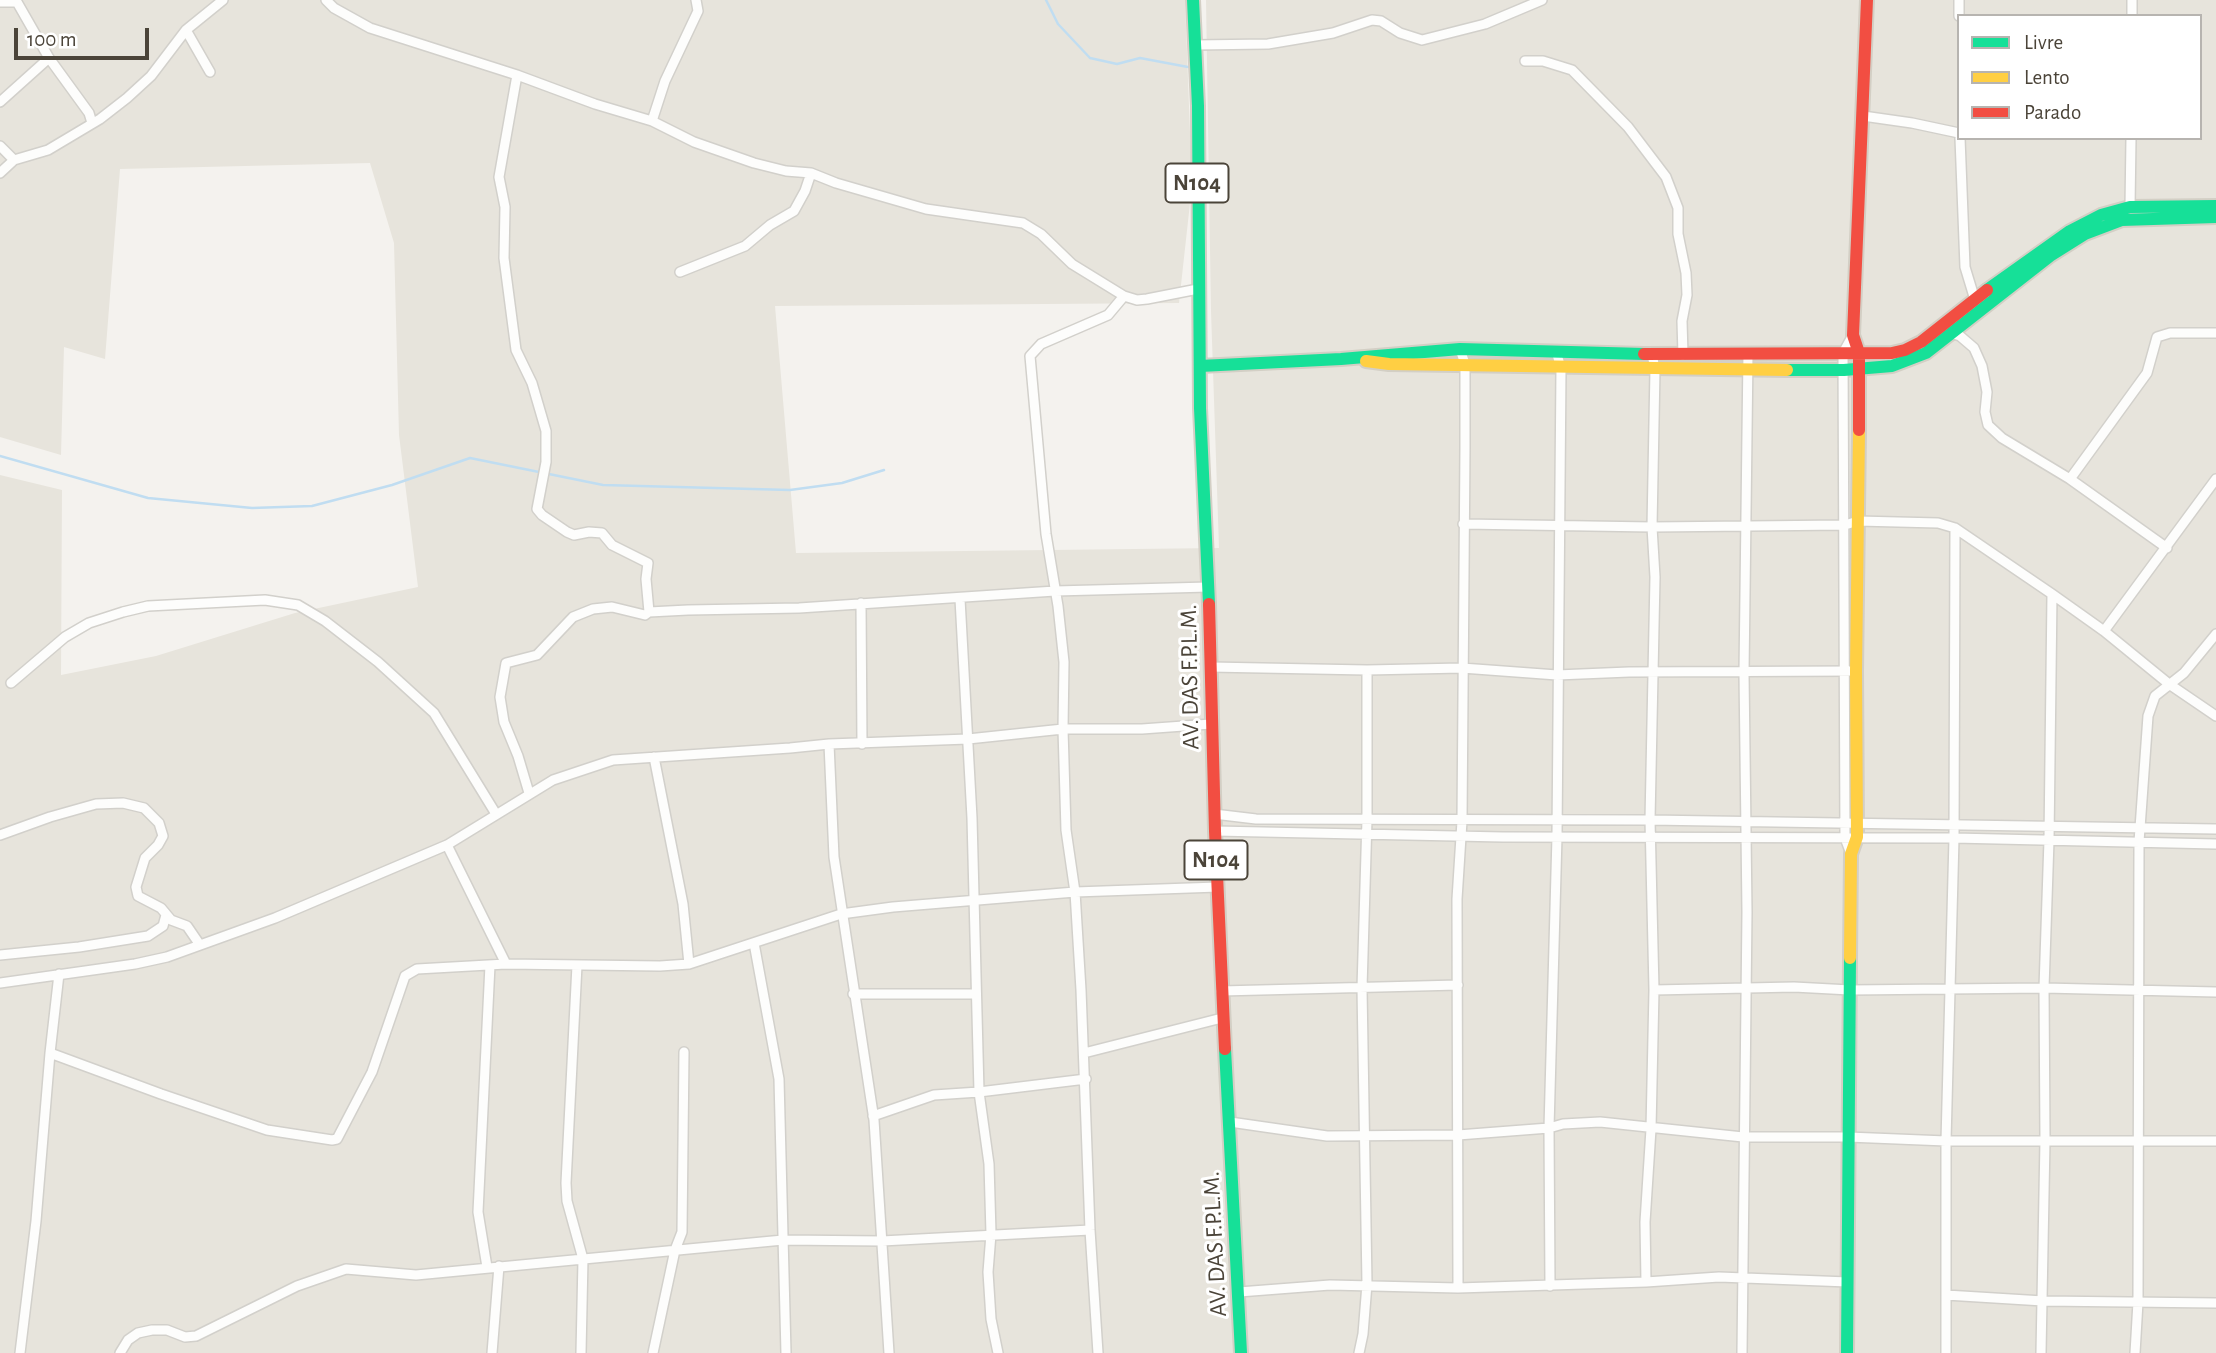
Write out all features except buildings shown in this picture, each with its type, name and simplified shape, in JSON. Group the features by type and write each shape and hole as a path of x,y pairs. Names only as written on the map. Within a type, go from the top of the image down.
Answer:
{"street":[{"path":"0,173 14,160 48,150 127,98 151,76 187,30 223,0"},
{"path":"326,0 334,8 380,32 652,121 694,142 754,163 786,172 811,173 926,209 1023,223 1041,234 1072,264 1124,296 1137,300 1198,289"},
{"path":"652,121 665,81 698,11 696,0"},
{"name":"AV. DAS F.P.L.M.","path":"1193,0 1198,106 1198,289 1209,587 1214,831 1241,1353"},
{"path":"1195,45 1268,44 1333,33 1372,20 1381,21 1400,33 1422,40 1485,24 1542,0"},
{"path":"1850,672 1858,521 1860,370 1859,353 1853,335 1867,0"},
{"path":"0,2 17,2 49,58 89,113 92,123"},
{"path":"187,30 210,72"},
{"path":"0,102 49,58"},
{"path":"1525,61 1543,61 1572,70 1628,127 1666,177 1678,208 1678,234 1686,274 1687,295 1682,321 1683,355"},
{"path":"517,75 499,177 505,207 504,258 516,350 532,383 546,430 546,462 537,509 567,532 574,535 602,533 612,545 648,563 646,579 649,612"},
{"path":"1863,116 1957,133"},
{"path":"1960,140 1965,267 1975,300"},
{"path":"2130,207 2131,140"},
{"path":"0,146 14,160"},
{"path":"680,272 746,246 770,225 794,211 811,173"},
{"path":"1200,366 1341,359 1460,349 1652,355 1905,350 1921,342 2070,231 2101,215 2130,207 2216,206"},
{"path":"1341,359 1389,364 1561,368 1860,370 1892,366 1926,353 2050,256 2085,234 2122,220 2216,217"},
{"path":"1098,1353 1090,1230 1086,1079 1074,892 1066,830 1064,662 1042,494 1030,356 1034,348 1041,344 1108,315 1124,296"},
{"path":"1951,333 1960,336 1974,348 1982,366 1987,392 1985,412 1988,425 2002,438 2070,479 2167,548"},
{"path":"2070,479 2147,373 2157,337 2170,333 2216,333"},
{"path":"1847,1353 1851,831 1843,353 1853,335"},
{"path":"1458,1288 1457,899 1462,836 1465,364 1460,349"},
{"path":"1550,1286 1549,1128 1557,836 1561,368 1556,351"},
{"path":"1741,1353 1744,1280 1744,673 1748,354"},
{"path":"1646,1282 1645,1222 1651,1129 1654,990 1650,836 1651,673 1655,577 1652,527 1655,369 1652,355"},
{"path":"2104,631 2216,479"},
{"path":"1463,524 1652,527 1845,525 1858,521 1938,523 1955,528 2052,594 2104,631 2169,684 2216,716"},
{"path":"1946,1353 1947,1141 1954,838 1955,528"},
{"path":"529,793 504,722 500,697 506,663 537,654 573,617 593,609 612,607 645,615 649,612 799,608 1055,591 1209,587"},
{"path":"2041,1353 2045,1140 2043,988 2049,840 2052,594"},
{"path":"960,598 975,900 979,1092 989,1164 991,1234 988,1272 991,1320 998,1353"},
{"path":"10,683 65,637 89,623 123,612 148,606 265,600 298,606 325,621 378,662 434,712 496,814"},
{"path":"861,603 862,744"},
{"path":"2135,1353 2138,1302 2139,828 2148,716 2155,696 2184,673 2216,634"},
{"path":"1210,667 1367,670 1462,668 1557,675 1850,672"},
{"path":"1359,1353 1367,1284 1362,988 1367,819 1367,670"},
{"path":"0,983 135,964 167,957 200,945 340,892 447,845 529,793 580,769 613,760 829,744 968,739 1063,729 1142,729 1211,724"},
{"path":"829,744 834,857 873,1116 889,1353"},
{"path":"654,757 683,904 689,964"},
{"path":"0,835 96,804 123,803 144,808 159,823 163,836 145,858 136,887 138,896 151,901 171,920 187,926 200,945"},
{"path":"1214,814 1256,819 1650,820 1745,823 1954,838 2216,844"},
{"path":"1214,831 1462,836 1745,836 1954,825 2216,830"},
{"path":"447,845 506,964"},
{"path":"50,1052 185,1103 267,1130 332,1140 339,1135 372,1072 405,976 417,969 506,964 689,964 794,932 841,914 1074,892 1218,887"},
{"path":"0,955 79,947 148,936 163,926 166,915"},
{"path":"754,943 779,1079 786,1353"},
{"path":"487,1267 478,1212 490,965"},
{"path":"577,965 566,1183 567,1201 583,1259 581,1353"},
{"path":"20,1353 36,1221 59,974"},
{"path":"1221,991 1458,985"},
{"path":"1654,990 1794,987 1850,990 2043,988 2216,992"},
{"path":"853,994 975,994"},
{"path":"1084,1053 1222,1018"},
{"path":"653,1353 675,1250 682,1232 684,1052"},
{"path":"873,1116 934,1095 1086,1079"},
{"path":"1230,1122 1316,1135 1365,1136 1458,1135 1601,1122 1743,1137 1947,1141 2216,1141"},
{"path":"120,1353 128,1340 138,1334 167,1330 185,1337 196,1336 297,1286 346,1269 416,1275 783,1240 883,1241 1090,1230"},
{"path":"492,1353 499,1266"},
{"path":"1239,1292 1367,1284 1458,1288 1709,1278 1848,1282"},
{"path":"1945,1295 2043,1301 2216,1303"}],"shaded area":[{"path":"0,0 1185,0 1192,185 1179,303 775,306 796,553 1219,548 1211,311 1206,0 2216,0 2216,1353 0,1353 0,475 62,490 61,675 156,656 295,613 418,587 399,435 394,243 370,163 120,169 105,359 64,347 61,455 0,437"}],"waterway":[{"path":"1046,0 1058,24 1090,58 1117,64 1140,58 1188,67"},
{"path":"0,456 148,498 252,508 312,506 392,485 470,458 603,485 790,490 842,483 884,470"}],"traffic: fast":[{"path":"1193,0 1198,106 1200,408 1209,604"},
{"path":"1987,290 2070,231 2101,215 2130,207 2216,206"},
{"path":"1787,370 1844,370 1892,366 1926,353 2050,256 2085,234 2122,220 2216,217"},
{"path":"1200,366 1341,359 1460,349 1644,354"},
{"path":"1847,1353 1850,958"},
{"path":"1225,1049 1241,1353"}],"traffic: slow":[{"path":"1366,361 1389,364 1787,370"},
{"path":"1850,958 1851,854 1857,837 1859,430"}],"traffic: jam":[{"path":"1859,430 1859,353 1853,335 1867,0"},
{"path":"1644,354 1892,353 1921,342 1987,290"},
{"path":"1209,604 1215,831 1225,1049"}]}
